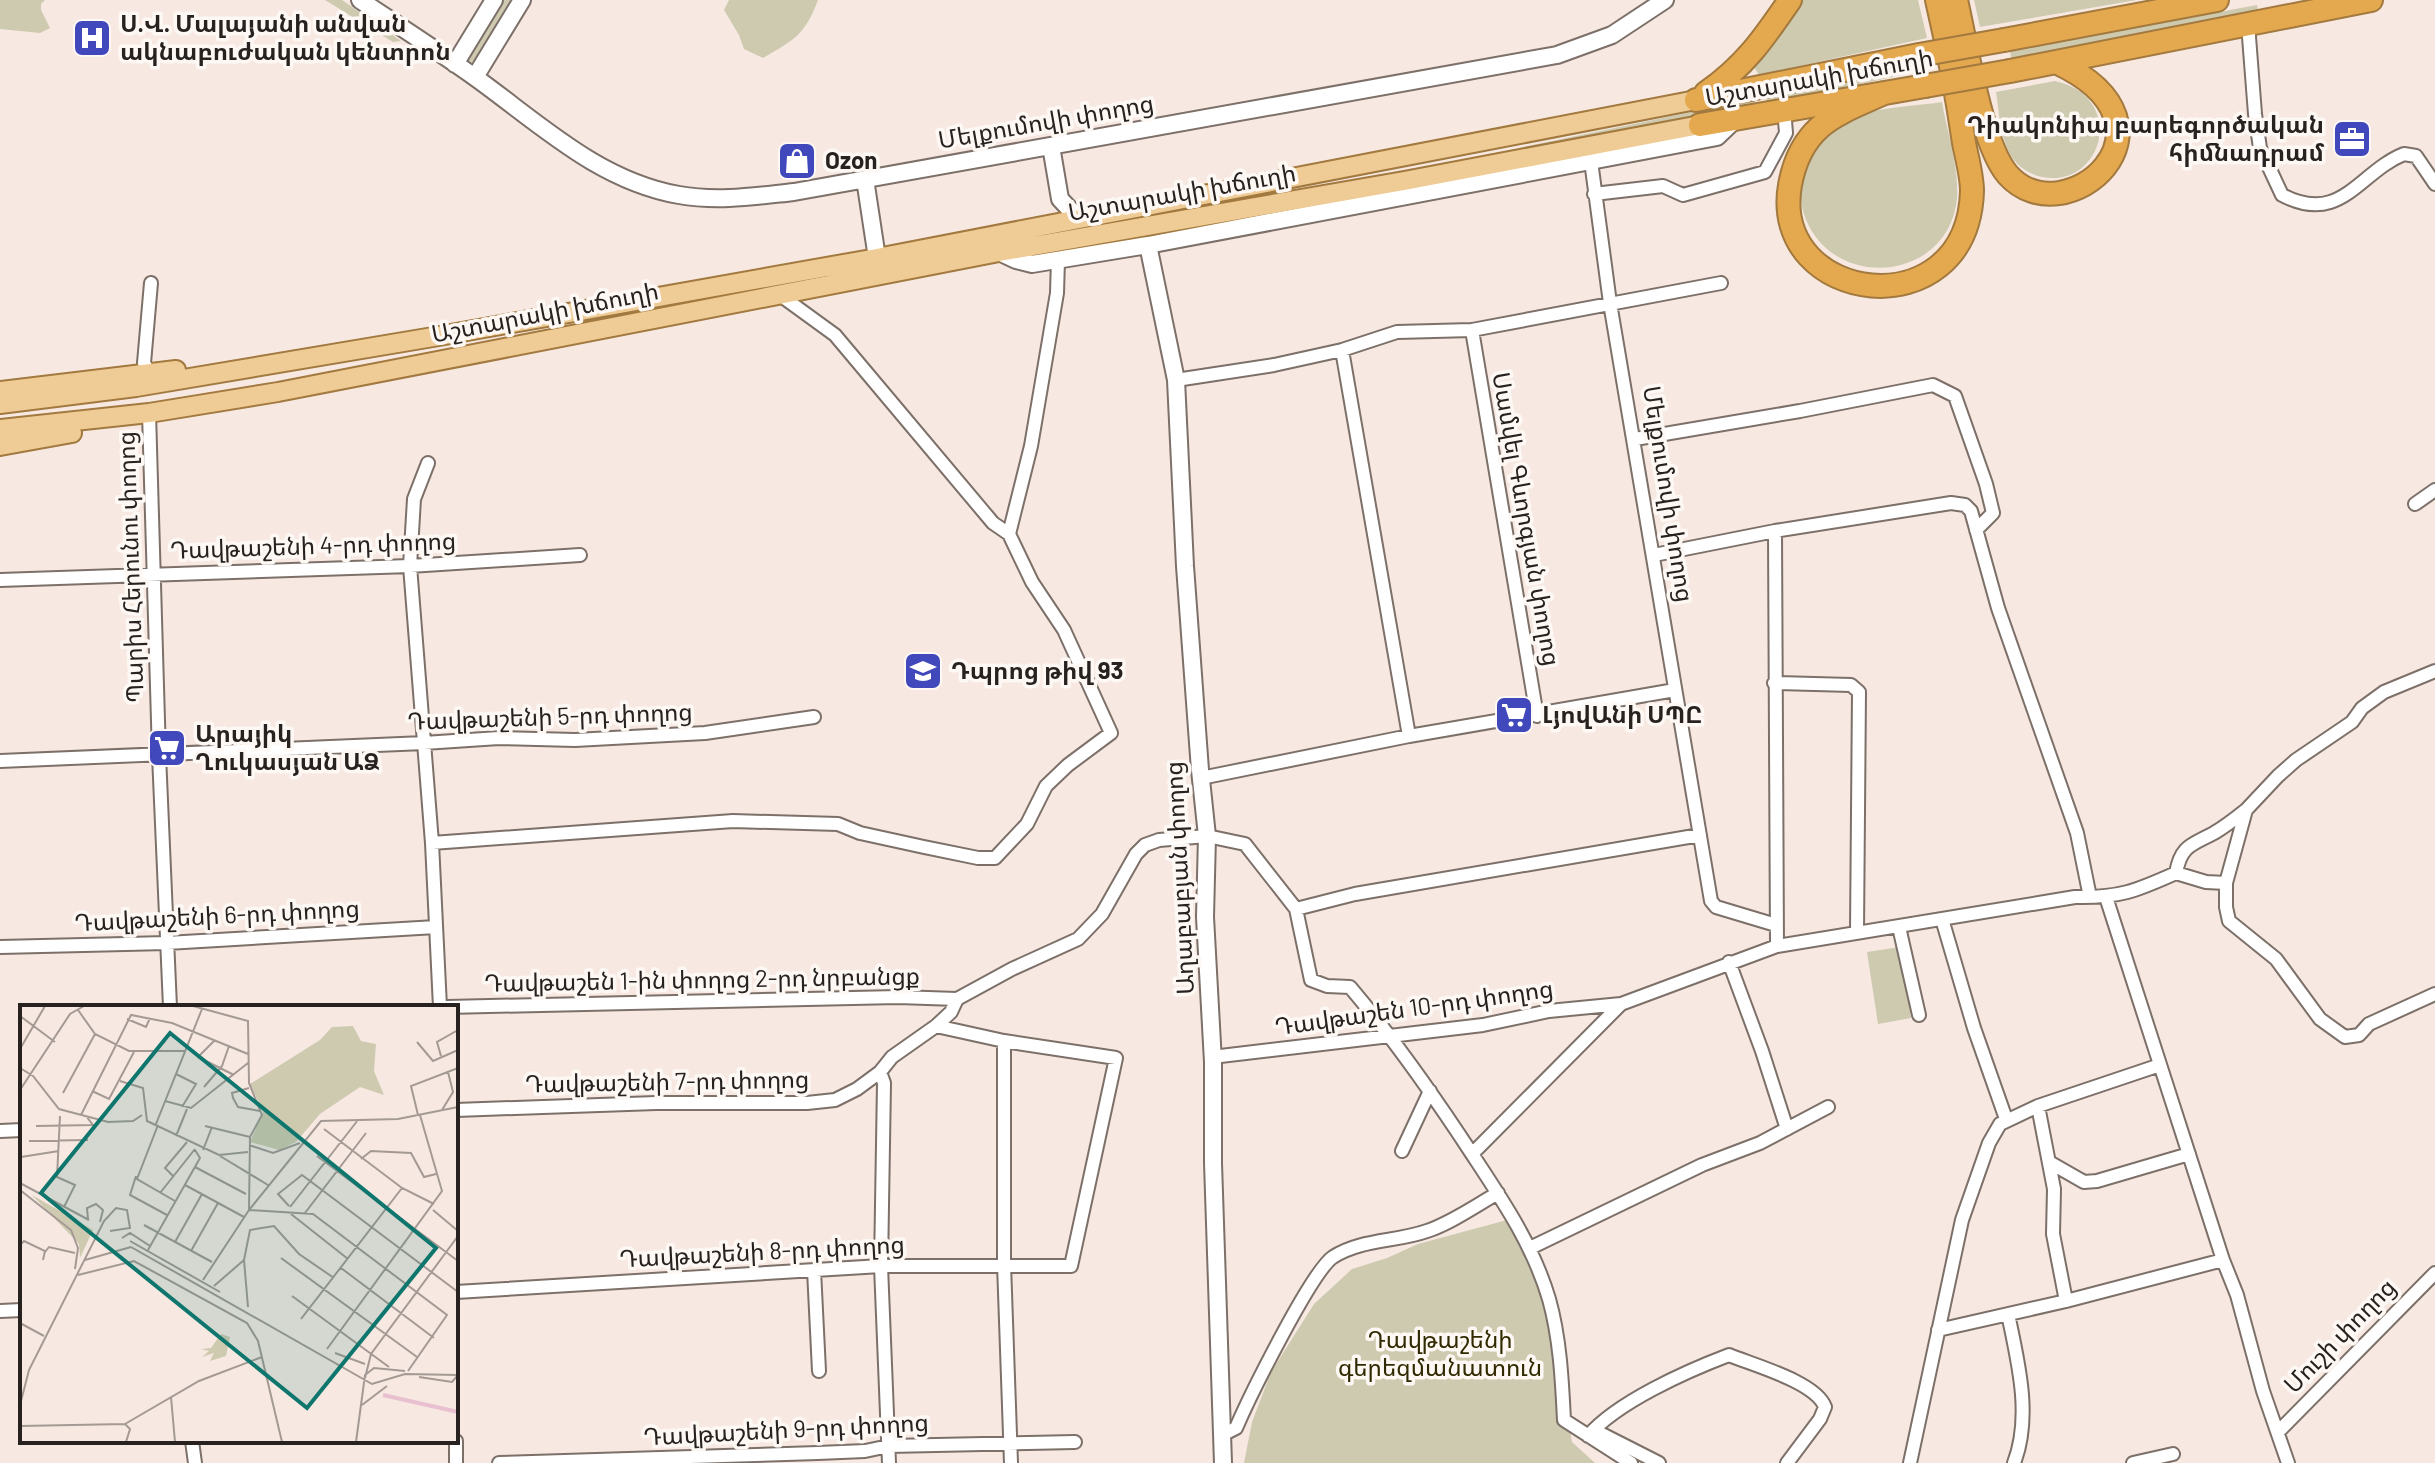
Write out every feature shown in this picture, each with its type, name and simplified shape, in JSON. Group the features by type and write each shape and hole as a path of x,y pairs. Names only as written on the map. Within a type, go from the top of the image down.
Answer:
{"highway":[{"path":"1696,100 1731,76 1745,62 1790,0"},
{"path":"1884,93 1823,124 1808,138 1794,166 1788,205 1793,230 1803,248 1821,266 1859,286 1881,288 1913,280 1941,262 1955,248 1972,191 1937,0"},
{"path":"1956,0 1984,121 1999,159 2007,174 2018,183 2046,193 2073,190 2096,178 2112,158 2116,145 2113,108 2103,94 2073,70 2058,63"},
{"name":"Աշտարակի խճուղի","path":"1696,100 2217,0"},
{"name":"Աշտարակի խճուղի","path":"1700,125 2058,63 2371,0"}],"main road":[{"name":"Աշտարակի խճուղի","path":"0,404 136,387 877,258 1696,100"},
{"name":"Աշտարակի խճուղի","path":"0,429 142,414 278,392 450,356 999,252 1700,125"},
{"path":"1400,157 1404,181"},
{"path":"445,335 450,356"},
{"path":"0,391 149,372 274,362"},
{"path":"0,446 81,431 142,414"}],"street":[{"name":"Մելքումովի փողոց","path":"360,0 475,77 572,151 615,174 679,195 736,199 794,192 1557,55 1612,35 1665,0"},
{"path":"455,64 494,0"},
{"path":"475,77 522,0"},
{"path":"2248,24 2260,148 2282,195 2303,202 2330,203 2343,198 2404,154 2416,156 2435,184"},
{"path":"1594,194 1663,186 1683,195 1765,172 1786,133 1784,109"},
{"path":"999,252 1023,263 1148,245 1717,137 1737,118"},
{"path":"1051,146 1060,199 1079,219"},
{"name":"Մելքումովի փողոց","path":"1591,161 1610,303 1711,901 1716,907 1776,925"},
{"path":"865,179 877,258"},
{"name":"Աղաբաբյան փողոց","path":"1148,245 1176,380 1185,566 1207,836 1205,917 1223,1463"},
{"path":"1009,534 1031,446 1057,293 1058,260"},
{"path":"149,372 144,363 151,283"},
{"path":"1176,380 1274,365 1342,350 1397,332 1472,330 1721,283"},
{"path":"432,843 733,821 838,824 860,833 924,847 978,858 995,858 1027,824 1046,786 1111,733 1064,630 1032,582 1009,534 993,523 835,335 780,295"},
{"name":"Սամվել Գևորգյան փողոց","path":"1472,330 1537,716"},
{"path":"1342,350 1409,736"},
{"path":"1635,439 1933,385 1955,396 1986,484 1993,513 1976,530"},
{"name":"Պարիս Հերունու փողոց","path":"142,414 154,574 170,1005"},
{"path":"428,463 414,499 410,566 432,843 440,1005"},
{"path":"2415,504 2435,490"},
{"path":"1654,555 1775,531 1951,503 1965,505 1971,511 1998,608 2077,833 2090,897"},
{"path":"1775,531 1777,946"},
{"name":"Դավթաշենի 4-րդ փողոց","path":"0,580 410,566 580,555"},
{"path":"2176,873 2178,860 2187,846 2229,824 2296,760 2352,722 2362,708 2384,692 2435,671"},
{"path":"1774,683 1851,685 1859,692 1857,932"},
{"path":"1201,778 1409,736 1675,690"},
{"name":"Դավթաշենի 5-րդ փողոց","path":"0,761 499,738 575,740 705,733 814,717"},
{"path":"2246,810 2226,883 2229,921 2276,959 2320,1019 2345,1037 2359,1035 2369,1024 2435,994"},
{"path":"1659,1463 1564,1420 1560,1360 1549,1300 1530,1248 1498,1193 1392,1036 1350,987 1327,986 1311,980 1296,909 1355,894 1700,835"},
{"name":"Դավթաշենի 7-րդ փողոց","path":"458,1110 835,1100 857,1089 880,1072 892,1057 936,1026 951,1012 957,999 1012,969 1078,939 1102,914 1136,854 1145,845 1159,840 1207,836 1245,844 1296,909"},
{"path":"1472,1154 1621,1004 1729,962 1777,946 1857,932 2075,897 2106,897 2132,892 2176,873 2206,882 2226,883"},
{"path":"2106,897 2237,1295 2263,1391 2288,1463"},
{"path":"1942,919 1974,1028 2006,1119"},
{"name":"Դավթաշենի 6-րդ փողոց","path":"0,947 167,943 436,927"},
{"path":"1899,927 1919,1015"},
{"path":"1729,962 1787,1129"},
{"name":"Դավթաշեն 1-ին փողոց 2-րդ նրբանցք","path":"458,1007 898,997 957,999"},
{"name":"Դավթաշեն 10-րդ փողոց","path":"1212,1057 1483,1025 1549,1011 1621,1004"},
{"path":"936,1026 1004,1041 1004,1264 1011,1463"},
{"name":"Դավթաշենի 8-րդ փողոց","path":"458,1292 881,1266 1071,1266 1116,1058 1004,1041"},
{"path":"1910,1463 1962,1220 1989,1143 2000,1124 2038,1106 2160,1065"},
{"path":"880,1072 884,1083 881,1266 889,1463"},
{"path":"1402,1151 1430,1091"},
{"path":"2038,1106 2054,1189 2053,1234 2066,1301"},
{"path":"1530,1248 1702,1165 1760,1143 1828,1107"},
{"path":"0,1131 20,1130"},
{"path":"2049,1162 2084,1182 2189,1154"},
{"path":"1222,1435 1236,1428 1286,1329 1330,1258 1360,1245 1428,1231 1498,1193"},
{"path":"1938,1330 2223,1260"},
{"path":"814,1270 819,1371"},
{"name":"Մուշի փողոց","path":"2278,1432 2435,1273"},
{"path":"0,1311 20,1310"},
{"path":"2008,1314 2022,1384 2021,1446 2014,1463"},
{"path":"1591,1433 1607,1417 1624,1407 1698,1367 1729,1355 1799,1383 1822,1399 1825,1407 1820,1419 1787,1463"},
{"path":"1591,1433 1631,1463"},
{"name":"Դավթաշենի 9-րդ փողոց","path":"499,1463 865,1451 889,1446 1075,1442"},
{"path":"192,1443 195,1463"},
{"path":"2133,1463 2174,1460"}],"green space":[{"path":"0,0 45,0 41,10 50,28 40,33 0,29"},
{"path":"325,0 342,0 401,41 393,42"},
{"path":"497,0 514,0 478,60 470,62 465,56"},
{"path":"729,0 818,0 803,29 763,58 744,49 724,10"},
{"path":"1803,0 1918,0 1927,38 1759,75 1754,67"},
{"path":"1974,0 2137,0 1980,27"},
{"path":"2257,5 2258,13 2011,58 2010,51"},
{"path":"1919,64 1920,71 1767,104 1766,97"},
{"path":"2055,81 2078,90 2092,104 2099,122 2099,140 2092,156 2080,169 2063,177 2042,177 2022,168 2009,152 1996,92"},
{"path":"1754,99 1756,107 1638,131 1422,168"},
{"path":"1942,102 1957,186 1949,227 1933,248 1911,262 1886,268 1860,266 1836,256 1816,238 1801,204 1802,177 1814,151 1835,127 1849,118 1888,108"},
{"path":"1900,947 1911,1018 1878,1024 1867,952"},
{"name":"Դավթաշենի գերեզմանատուն","path":"1507,1220 1538,1271 1553,1327 1572,1442 1595,1463 1244,1463 1252,1422 1271,1372 1314,1304 1352,1269 1418,1244"}],"place":[{"name":"Ս.Վ. Մալայանի անվան ակնաբուժական կենտրոն","path":"92,38"},
{"name":"Դիակոնիա բարեգործական հիմնադրամ","path":"2352,139"},
{"name":"Ozon","path":"797,161"},
{"name":"Դպրոց թիվ 93","path":"923,671"},
{"name":"ԼյովԱնի ՍՊԸ","path":"1514,715"},
{"name":"Արայիկ Ղուկասյան ԱՁ","path":"167,748"}]}
